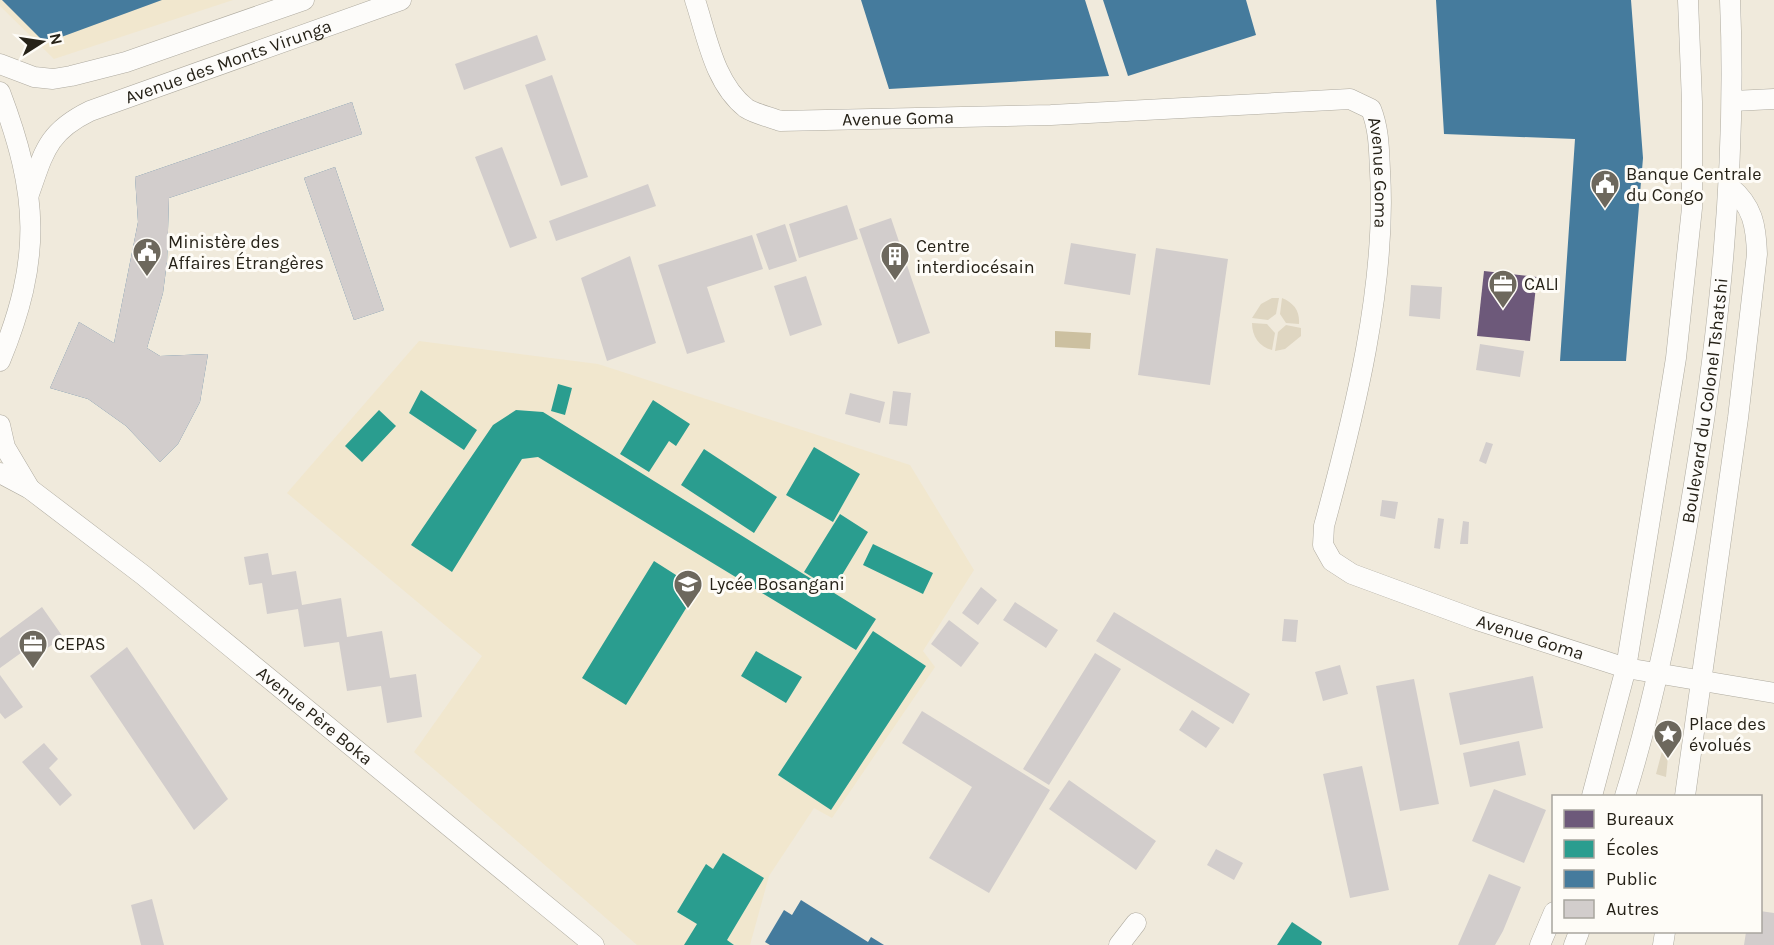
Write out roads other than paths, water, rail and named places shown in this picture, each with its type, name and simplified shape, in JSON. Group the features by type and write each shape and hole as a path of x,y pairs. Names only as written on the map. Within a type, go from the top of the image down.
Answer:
{"street":[{"name":"Avenue des Monts Virunga","path":"0,64 34,77 53,79 126,62 304,0"},
{"name":"Avenue des Monts Virunga","path":"29,194 44,152 56,133 67,122 90,111 401,0"},
{"name":"Avenue Goma","path":"695,0 719,74 732,93 747,109 780,122 1051,115 1350,99 1371,109 1378,127 1382,205 1372,318 1324,526 1323,545 1332,561 1352,574 1477,620 1626,668 1774,693"},
{"name":"Boulevard du Colonel Tshatshi","path":"1592,795 1626,668 1676,358 1692,208 1692,102 1688,0"},
{"name":"Boulevard du Colonel Tshatshi","path":"1625,795 1658,675 1686,532 1710,390 1730,187 1733,101 1730,0"},
{"path":"0,92 11,121 29,194 32,223 28,277 17,319 0,361"},
{"path":"1733,101 1774,99"},
{"path":"1685,795 1737,429 1757,254 1756,229 1751,209 1742,196 1730,187"},
{"path":"0,425 5,447 30,489"},
{"path":"0,473 30,489"},
{"name":"Avenue Père Boka","path":"30,489 143,575 594,945"},
{"path":"1540,945 1552,917"},
{"path":"1119,945 1136,923"}],"place":[{"name":"Banque Centrale du Congo","path":"1605,210"},
{"name":"Ministère des Affaires Étrangères","path":"147,278"},
{"name":"Centre interdiocésain","path":"895,282"},
{"name":"CALI","path":"1503,310"},
{"name":"Lycée Bosangani","path":"688,610"},
{"name":"CEPAS","path":"33,670"},
{"name":"Place des évolués","path":"1668,760"}]}
